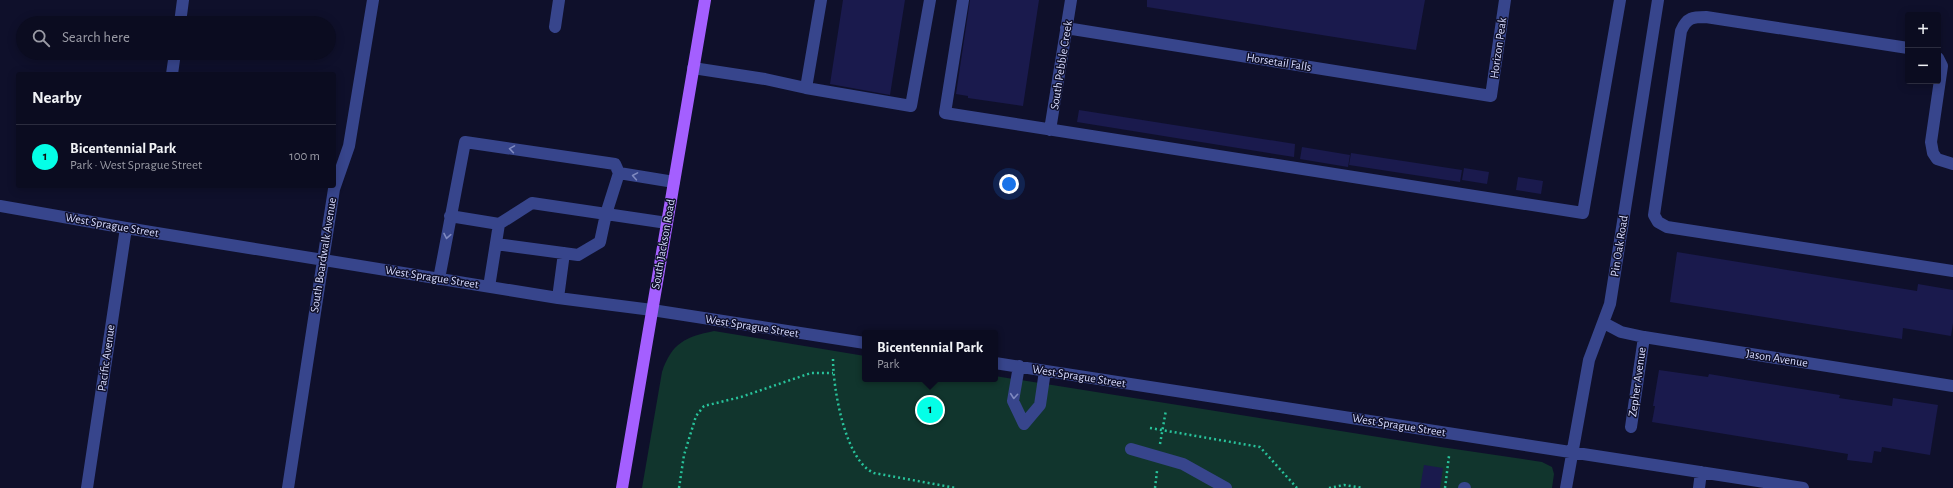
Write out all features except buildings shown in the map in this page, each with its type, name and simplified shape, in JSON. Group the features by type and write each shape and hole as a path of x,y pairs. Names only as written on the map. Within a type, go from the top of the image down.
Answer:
{"main road":[{"name":"South Jackson Road","path":"622,488 705,0"}],"street":[{"path":"181,16 183,0"},
{"name":"South Boardwalk Avenue","path":"336,183 349,146 373,0"},
{"path":"555,26 559,0"},
{"path":"806,88 821,0"},
{"path":"694,68 765,79 806,88 911,106 930,0"},
{"path":"963,0 945,114 1583,213 1620,0"},
{"name":"South Pebble Creek","path":"1050,130 1071,0"},
{"name":"Horizon Peak","path":"1491,96 1505,0"},
{"name":"Pin Oak Road","path":"1566,488 1588,360 1604,323 1610,304 1658,0"},
{"path":"1905,48 1706,17 1692,17 1685,22 1681,31 1654,215 1658,222 1667,226 1953,271"},
{"name":"Horsetail Falls","path":"1066,28 1491,96"},
{"path":"172,72 174,60"},
{"path":"1940,84 1932,142 1933,152 1937,159 1953,164"},
{"path":"439,278 464,142 615,164 620,173 606,214 600,242 578,255 496,244"},
{"path":"620,173 674,182"},
{"name":"South Boardwalk Avenue","path":"288,488 322,259 334,188"},
{"path":"450,216 499,224 532,203 667,223"},
{"name":"West Sprague Street","path":"0,206 126,228 558,298 652,310 862,343"},
{"path":"489,287 499,224"},
{"name":"Pacific Avenue","path":"87,488 126,228"},
{"path":"558,298 564,253"},
{"name":"Jason Avenue","path":"1604,323 1621,332 1644,337 1953,386"},
{"name":"Zepher Avenue","path":"1630,427 1644,337"},
{"name":"West Sprague Street","path":"998,363 1803,488"},
{"path":"1019,366 1013,401 1024,424 1040,405 1045,370"},
{"path":"1131,449 1183,464 1226,488"},
{"path":"1699,488 1701,472"}],"path":[{"path":"833,359 836,394 848,442 867,470 874,473 956,488"},
{"path":"679,488 684,455 696,416 704,406 741,397 811,372 833,373"},
{"path":"1150,428 1260,447 1297,488"},
{"path":"1445,488 1449,456"},
{"path":"1329,488 1344,485 1363,488"}],"green space":[{"path":"714,331 862,356 862,382 998,382 998,376 1542,462 1552,467 1554,474 1552,488 642,488 662,372 670,354 675,348 687,339"}],"place":[{"name":"Bicentennial Park","path":"930,410"}]}
